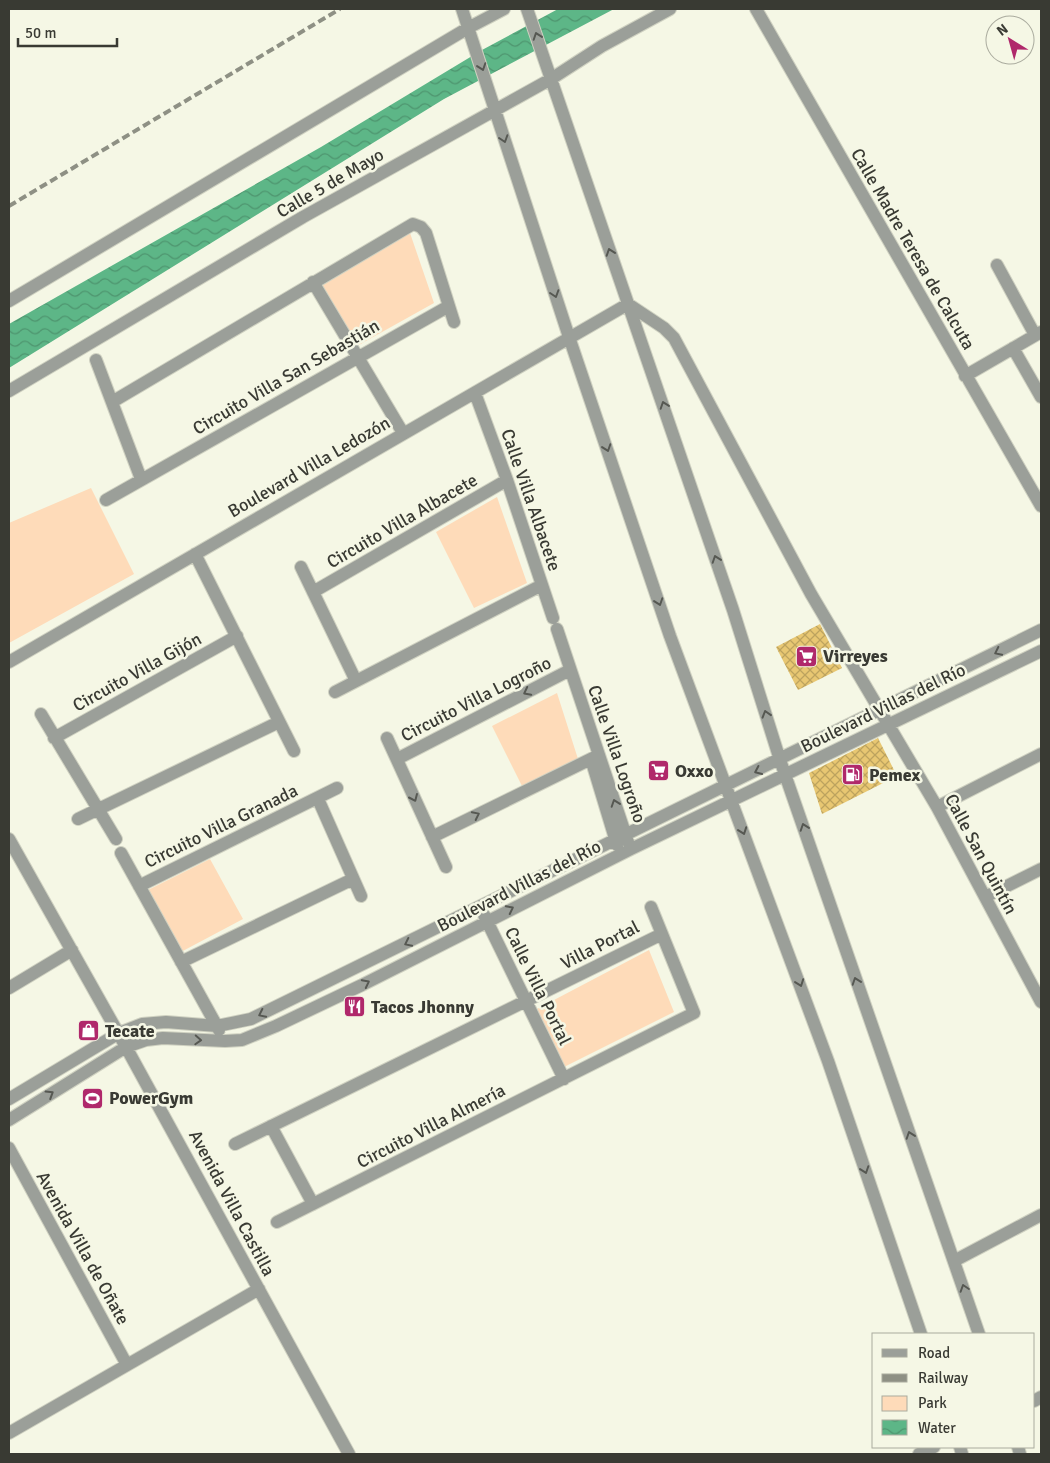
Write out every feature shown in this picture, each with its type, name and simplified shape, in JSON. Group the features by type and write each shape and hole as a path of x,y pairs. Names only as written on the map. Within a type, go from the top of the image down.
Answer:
{"street":[{"path":"462,9 491,93 494,109 569,337 670,636 828,1061 921,1333"},
{"path":"9,301 468,28 504,9"},
{"path":"527,9 734,610 780,760 979,1333"},
{"name":"Calle 5 de Mayo","path":"9,391 303,217 494,109 551,79 602,46 670,9"},
{"name":"Calle Madre Teresa de Calcuta","path":"756,9 1041,506"},
{"path":"112,402 410,225 418,225 426,233 454,322"},
{"path":"965,376 1038,334 997,265"},
{"path":"314,282 403,433"},
{"name":"Boulevard Villa Ledozón","path":"9,662 628,304"},
{"name":"Calle San Quintín","path":"628,304 664,328 674,338 811,594 880,709 1038,988 1041,1002"},
{"name":"Circuito Villa San Sebastián","path":"106,500 449,306"},
{"path":"1013,348 1041,397"},
{"path":"96,360 141,479"},
{"name":"Calle Villa Albacete","path":"474,393 507,480 570,670"},
{"name":"Circuito Villa Albacete","path":"314,592 507,480"},
{"path":"195,554 294,751"},
{"name":"Circuito Villa Albacete","path":"301,567 356,681"},
{"path":"335,692 542,585"},
{"name":"Boulevard Villas del Río","path":"9,1099 119,1034 142,1024 166,1022 217,1026 251,1019 480,908 1041,630"},
{"name":"Circuito Villa Gijón","path":"54,738 237,636"},
{"name":"Boulevard Villas del Río","path":"9,1120 126,1047 146,1040 163,1038 225,1042 242,1040 276,1026 362,985 625,852 1041,651"},
{"name":"Calle Villa Logroño","path":"570,670 595,757"},
{"name":"Circuito Villa Logroño","path":"397,759 570,670"},
{"path":"41,714 116,838"},
{"path":"78,819 279,722"},
{"name":"Circuito Villa Logroño","path":"387,738 446,866"},
{"path":"936,808 1041,754"},
{"path":"432,837 595,757 625,852"},
{"name":"Circuito Villa Granada","path":"139,886 338,788"},
{"name":"Circuito Villa Granada","path":"318,799 361,896"},
{"name":"Avenida Villa Castilla","path":"9,839 119,1034 349,1454"},
{"name":"Circuito Villa Granada","path":"121,853 225,1042"},
{"path":"985,897 1041,868"},
{"path":"182,962 353,879"},
{"path":"564,1079 694,1012 651,907"},
{"name":"Calle Villa Portal","path":"480,908 564,1079"},
{"name":"Villa Portal","path":"526,1002 662,934"},
{"path":"9,988 72,950"},
{"path":"235,1144 526,1002"},
{"name":"Circuito Villa Almería","path":"277,1222 564,1079"},
{"path":"270,1126 314,1204"},
{"name":"Avenida Villa de Oñate","path":"9,1148 127,1364"},
{"path":"954,1261 1041,1215"},
{"path":"9,1433 258,1290"},
{"path":"919,1454 932,1448"}],"green space":[{"path":"410,233 434,303 357,346 320,285"},
{"path":"91,488 134,574 9,643 9,523"},
{"path":"497,497 527,583 474,608 436,532"},
{"path":"557,693 578,759 522,786 492,726"},
{"path":"210,859 243,919 179,953 144,892"},
{"path":"649,950 674,1012 564,1067 535,1010"}],"water":[{"path":"558,9 614,9 444,99 9,368 9,324 321,147 482,50"}],"building":[{"path":"820,624 842,668 798,690 776,647"},
{"name":"Pemex","path":"878,738 897,776 822,814 809,773"}],"railway":[{"path":"9,206 340,9"}],"place":[{"name":"Virreyes","path":"807,656"},
{"name":"Oxxo","path":"659,771"},
{"name":"Pemex","path":"853,775"},
{"name":"Tacos Jhonny","path":"355,1007"},
{"name":"Tecate","path":"89,1031"},
{"name":"PowerGym","path":"93,1098"}]}
